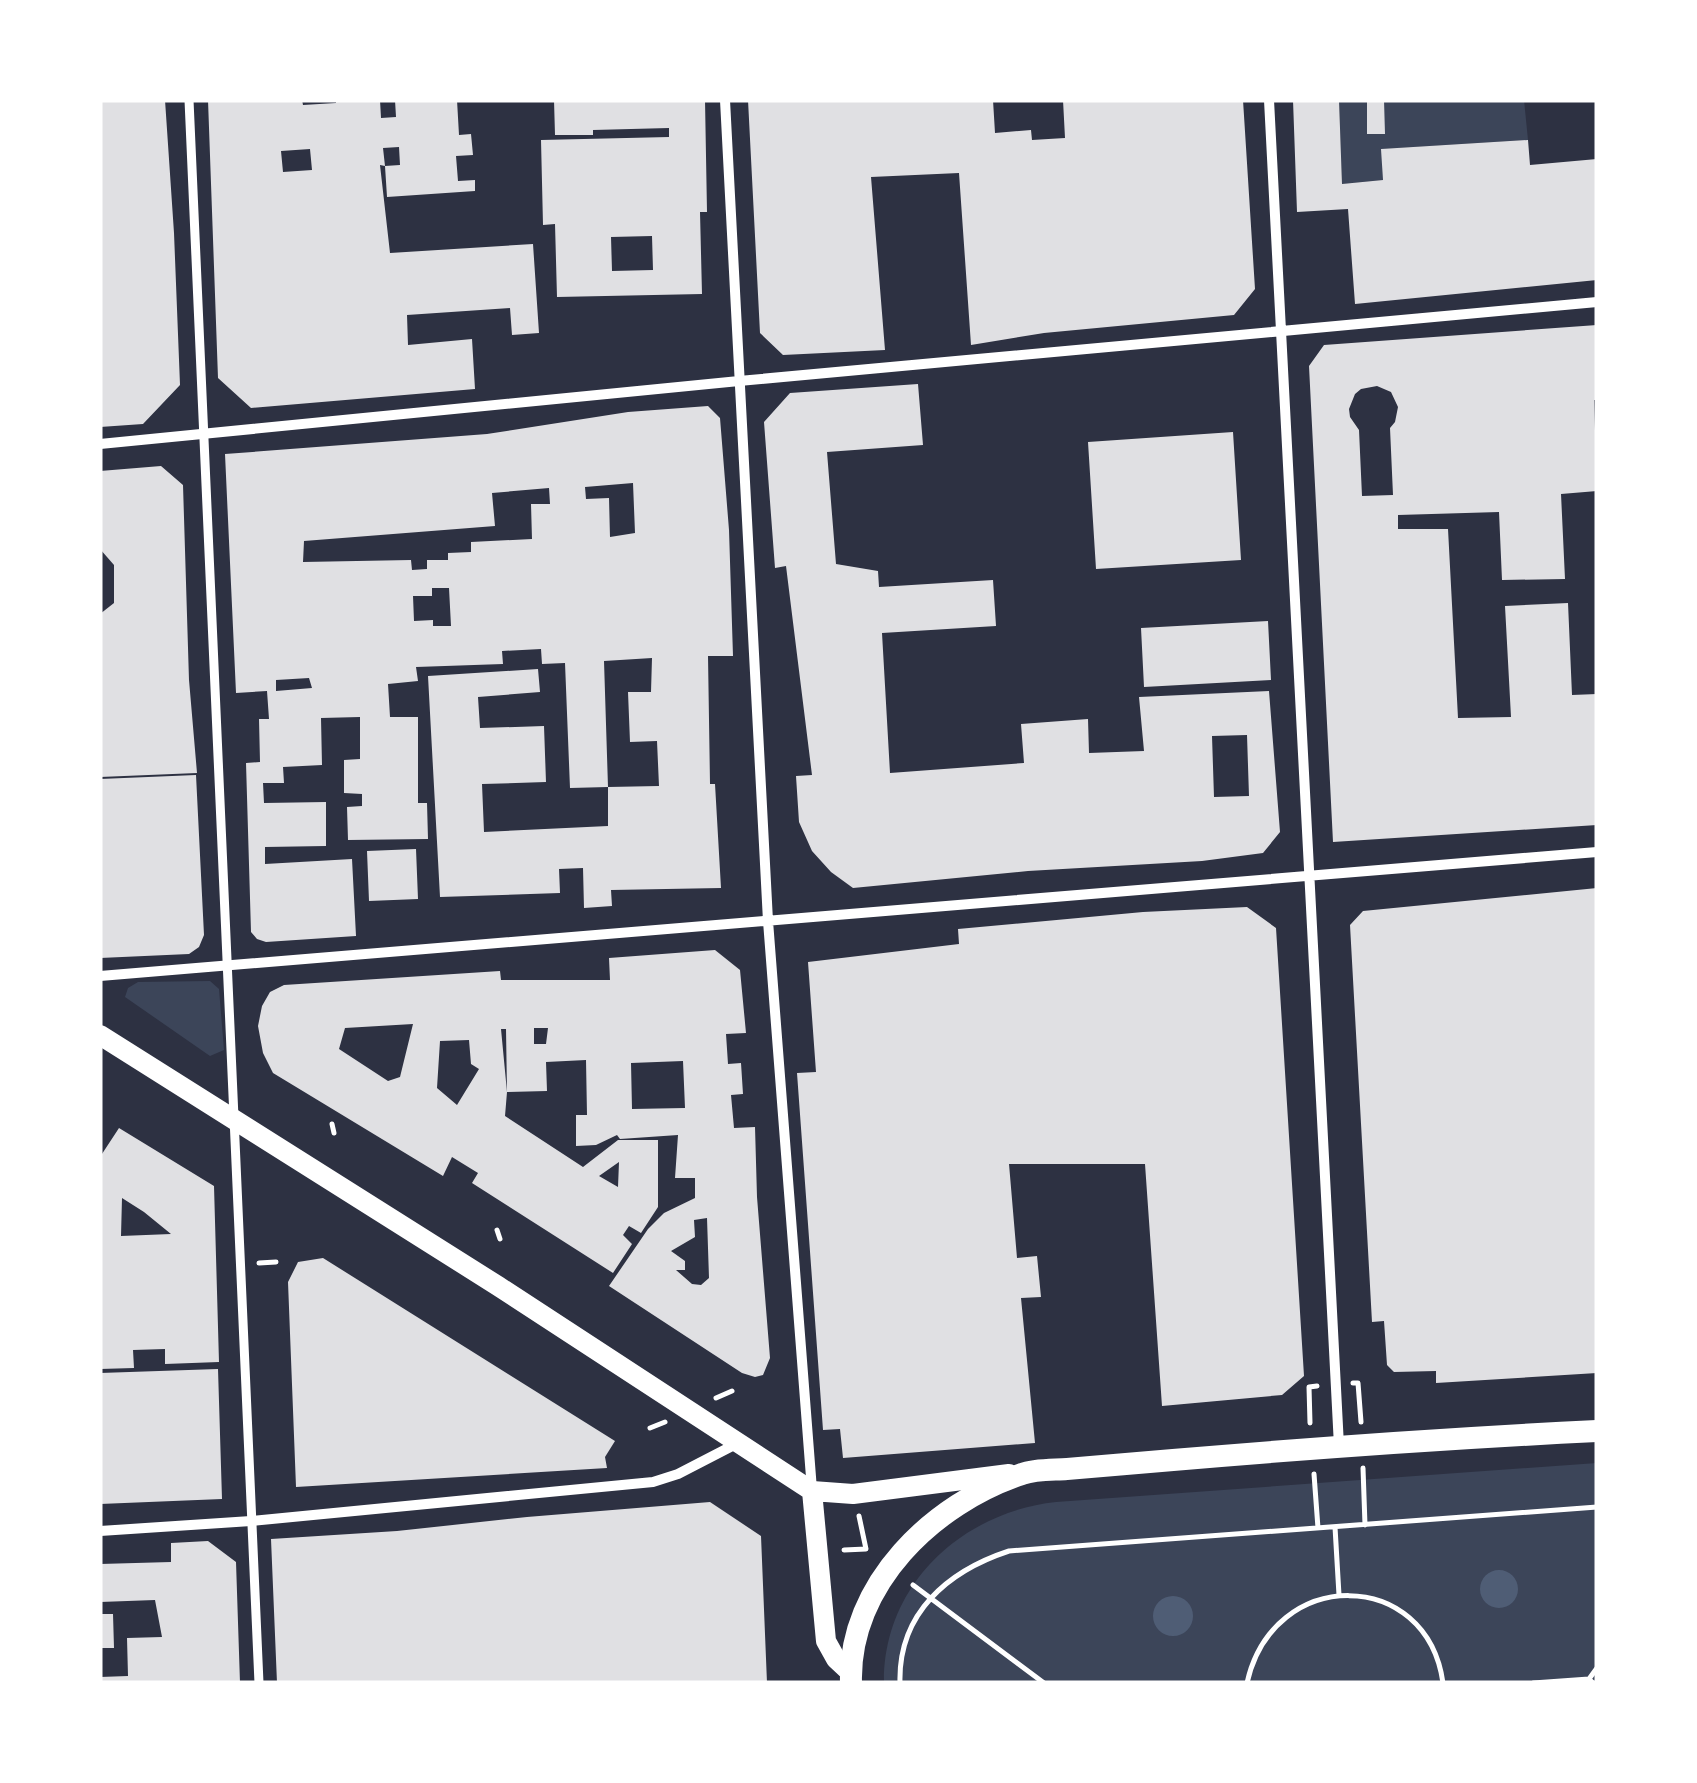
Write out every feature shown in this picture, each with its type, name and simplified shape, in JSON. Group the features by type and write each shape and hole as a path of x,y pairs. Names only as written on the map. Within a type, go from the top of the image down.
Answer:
{"main road":[{"path":"100,1034 812,1491 853,1494 1024,1472 1339,1446 1597,1431"},
{"path":"851,1678 868,1606 890,1566 922,1532 967,1500 1024,1472"},
{"path":"812,1491 826,1641 851,1678"}],"street":[{"path":"189,100 259,1683"},
{"path":"725,100 768,921 812,1491"},
{"path":"1268,100 1339,1446"},
{"path":"100,444 1597,302"},
{"path":"100,976 1597,852"},
{"path":"100,1531 251,1521 653,1482 678,1474 739,1442"}],"path":[{"path":"332,1124 334,1133"},
{"path":"497,1230 500,1239"},
{"path":"1314,1483 1318,1528"},
{"path":"900,1683 904,1645 930,1596 970,1566 1009,1551 1597,1507"},
{"path":"844,1550 866,1550 859,1514"},
{"path":"1335,1527 1339,1596"},
{"path":"913,1585 1044,1683"},
{"path":"1248,1683 1252,1664 1270,1630 1301,1606 1339,1596 1378,1600 1412,1620 1435,1651 1443,1683"},
{"path":"1532,1683 1591,1681 1597,1668"}],"shaded area":[{"path":"1339,100 1524,100 1528,140 1382,149 1383,180 1342,184"},
{"path":"210,981 219,989 224,1050 210,1056 125,997 128,988 138,982"},
{"path":"1597,1463 1597,1683 884,1683 887,1647 897,1614 913,1585 960,1538 1022,1509 1056,1502"},
{"path":"1499,1570 1512,1576 1518,1589 1512,1602 1499,1608 1486,1602 1480,1589 1486,1576"},
{"path":"1173,1596 1187,1602 1193,1616 1187,1630 1173,1636 1159,1630 1153,1616 1159,1602"}],"building":[{"path":"100,100 165,100 180,385 143,424 100,427"},
{"path":"208,100 302,100 303,105 380,100 381,118 396,117 395,100 457,100 459,135 471,134 473,155 456,156 458,181 475,180 475,191 387,197 385,166 380,165 390,253 533,244 539,333 512,335 510,308 407,315 408,345 472,339 475,389 251,408 218,378","holes":["399,147 400,165 385,166 383,148","310,149 312,170 283,172 281,151"]},
{"path":"554,100 705,100 707,212 700,212 702,294 557,297 555,224 543,225 541,140 669,137 669,128 555,135","holes":["652,236 653,270 612,271 611,237"]},
{"path":"748,100 993,100 995,133 1031,130 1032,140 1065,138 1063,100 1243,100 1255,289 1234,315 1044,333 971,345 959,173 871,177 885,350 783,355 760,333"},
{"path":"1293,100 1339,100 1342,184 1383,180 1381,149 1528,140 1530,165 1597,159 1597,280 1355,304 1348,209 1297,212"},
{"path":"1384,100 1385,134 1367,134 1367,101"},
{"path":"1597,325 1597,491 1561,494 1565,579 1502,580 1499,512 1398,515 1398,529 1448,529 1458,718 1511,717 1505,606 1568,603 1572,695 1597,694 1597,825 1333,842 1309,366 1324,345","holes":["1377,386 1391,392 1398,407 1390,428 1393,495 1362,496 1359,430 1349,409 1361,389"]},
{"path":"918,384 923,445 827,452 836,564 878,571 879,587 993,580 996,626 882,633 890,773 1024,763 1021,724 1088,719 1089,753 1144,751 1139,697 1269,691 1280,832 1263,853 853,888 831,872 812,851 799,822 796,776 812,775 786,566 775,568 764,422 790,393","holes":["1247,735 1249,796 1214,797 1212,736"]},
{"path":"708,406 720,418 733,656 708,656 710,784 715,784 721,888 611,890 612,906 584,908 583,868 559,869 560,893 440,897 428,676 538,669 540,692 478,697 480,728 544,726 546,782 482,784 484,832 608,826 608,787 570,788 565,663 542,664 541,649 502,651 503,664 416,667 418,681 388,684 390,717 418,717 418,803 427,803 428,839 348,840 347,807 362,806 362,794 344,793 344,760 360,759 360,717 321,718 322,765 283,767 284,783 263,783 264,803 326,802 326,846 265,847 265,864 352,859 356,936 266,942 257,939 251,932 246,763 260,762 259,719 269,719 267,691 236,693 225,454 487,434 628,412","holes":["633,483 635,533 610,537 609,498 586,499 585,487","549,488 550,504 531,504 532,539 471,542 471,552 448,553 448,560 427,560 427,569 412,570 411,560 303,562 304,541 495,526 492,493","432,588 449,588 451,626 433,626 433,620 414,621 413,596 432,596","652,658 651,692 628,692 630,742 657,741 659,786 608,787 604,661","309,678 312,688 276,691 276,680"]},
{"path":"1233,432 1241,560 1096,569 1088,442"},
{"path":"161,466 183,485 189,680 197,773 100,777 100,614 114,603 114,565 100,549 100,471"},
{"path":"1268,621 1271,680 1144,687 1141,628"},
{"path":"196,775 204,935 199,947 189,954 100,958 100,779"},
{"path":"416,849 418,899 369,901 367,851"},
{"path":"1597,888 1597,1373 1436,1383 1436,1371 1394,1372 1387,1365 1384,1321 1372,1322 1350,925 1363,911"},
{"path":"1247,907 1276,928 1304,1376 1282,1395 1162,1406 1145,1164 1009,1164 1017,1258 1037,1256 1041,1297 1021,1298 1035,1443 843,1458 840,1429 823,1430 797,1073 816,1072 808,962 959,944 958,929"},
{"path":"715,950 740,970 746,1033 726,1034 728,1064 741,1063 743,1094 731,1095 734,1128 755,1127 770,1358 763,1375 742,1373 609,1286 648,1229 664,1213 695,1198 695,1178 675,1178 678,1135 620,1139 617,1135 596,1145 576,1146 576,1115 587,1115 586,1060 546,1062 547,1091 507,1092 505,1116 583,1167 618,1140 658,1140 658,1207 641,1233 629,1226 623,1235 632,1244 613,1273 472,1183 478,1173 452,1157 443,1176 273,1073 263,1053 258,1026 262,1006 270,992 284,985 500,971 501,980 610,980 609,958","holes":["413,1024 400,1077 388,1081 339,1049 345,1028","534,1028 548,1028 546,1044 534,1044","501,1029 506,1029 507,1092","469,1040 471,1064 479,1069 457,1105 437,1088 440,1041","683,1061 685,1108 632,1109 631,1063","619,1162 618,1187 599,1176","707,1218 709,1278 701,1285 692,1284 676,1270 685,1270 685,1261 671,1251 695,1237 694,1220"]},
{"path":"119,1128 214,1186 219,1362 165,1364 165,1349 133,1350 134,1368 100,1369 100,1157","holes":["122,1198 171,1234 121,1236"]},
{"path":"323,1258 615,1441 605,1457 607,1468 296,1487 288,1282 298,1262"},
{"path":"218,1369 222,1499 100,1504 100,1373"},
{"path":"710,1502 761,1536 767,1683 277,1683 271,1539"},
{"path":"208,1541 236,1562 240,1683 100,1683 100,1677 128,1676 127,1638 162,1637 155,1600 100,1602 100,1564 171,1562 171,1543"},
{"path":"100,1614 113,1614 114,1648 100,1648"}]}
